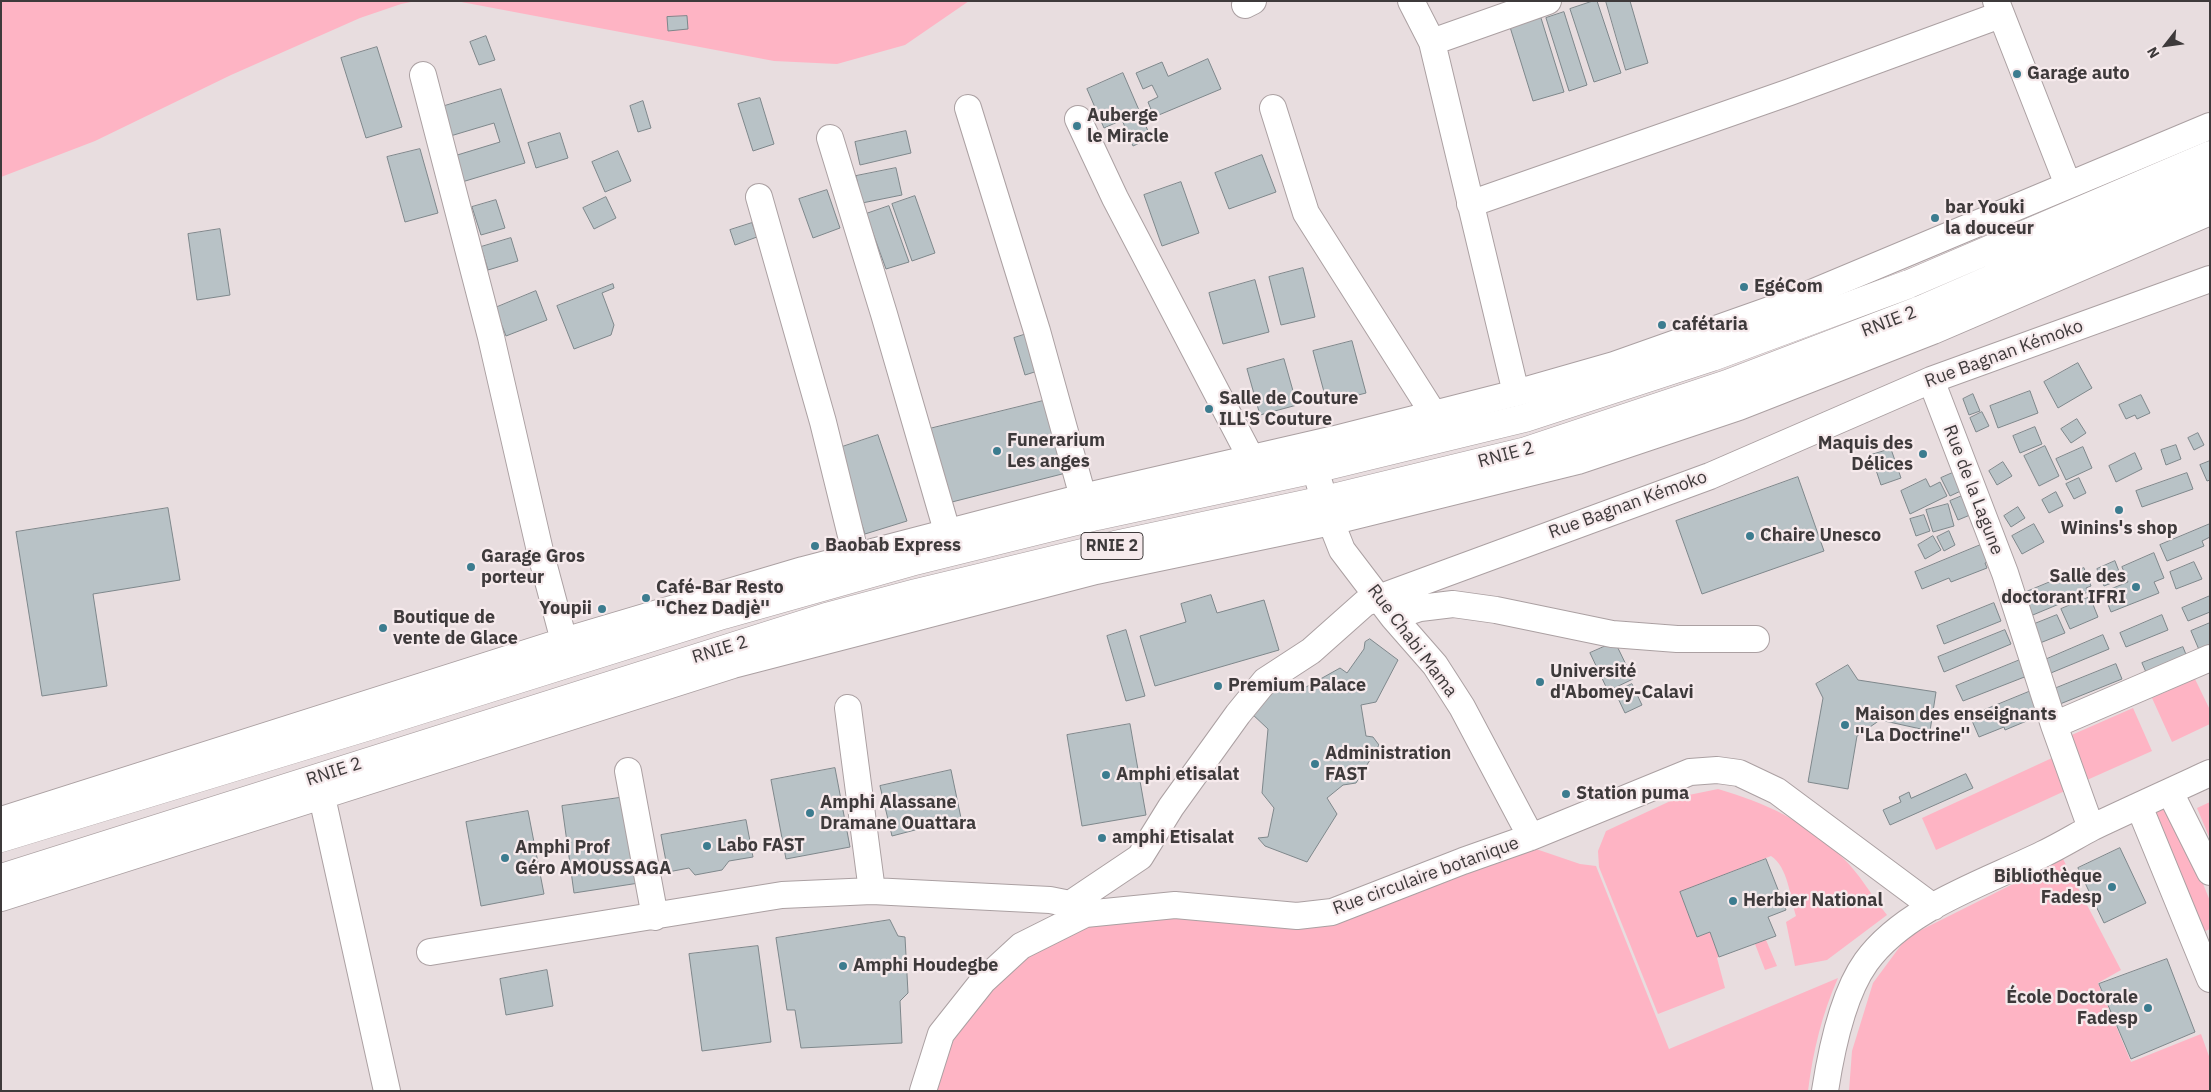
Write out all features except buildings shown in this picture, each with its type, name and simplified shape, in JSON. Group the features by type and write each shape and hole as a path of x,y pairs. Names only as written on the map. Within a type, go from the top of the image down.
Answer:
{"highway":[{"name":"RNIE 2","path":"1,838 366,727 723,615 893,567 1097,516 1315,470 1526,418 1712,357 1909,284 2210,155"},
{"name":"RNIE 2","path":"1,878 826,617 916,593 1115,546 1328,511 1526,451 1727,384 1920,310 2210,184"}],"street":[{"path":"1411,1 1432,42 1516,393"},
{"path":"1432,42 1548,1"},
{"path":"1470,204 1781,95 1998,8 2068,185"},
{"path":"423,75 491,337 540,551 564,641"},
{"path":"968,108 1037,331 1083,497"},
{"path":"1273,108 1306,213 1433,413"},
{"path":"1078,119 1115,198 1252,460"},
{"path":"1,820 564,641 856,556 1083,497 1252,460 1516,393 1614,365 1778,307 1899,258 2210,126"},
{"path":"830,138 884,314 947,531"},
{"path":"759,197 823,422 856,556"},
{"path":"1,898 734,665 1328,511 1578,461 1739,407 1933,331 2210,212"},
{"name":"Rue Bagnan Kémoko","path":"1077,909 1140,858 1171,807 1238,714 1265,681 1312,651 1365,603 1386,607 1520,544 1710,476 1931,380 2210,279"},
{"name":"Rue de la Lagune","path":"1931,380 2005,573 2054,725 2091,828"},
{"name":"Rue Chabi Mama","path":"1315,470 1342,550 1386,607 1435,665 1462,707 1531,837"},
{"path":"1386,607 1420,608 1453,604 1496,610 1612,634 1678,639 1756,639"},
{"path":"2054,725 2210,658"},
{"path":"848,708 872,891"},
{"name":"Rue circulaire botanique","path":"923,1091 929,1066 941,1034 983,981 1021,946 1077,909 1175,905 1297,916 1332,912 1463,861 1531,837 1690,772 1717,770 1739,773 1777,791 1933,907"},
{"path":"628,771 655,917"},
{"path":"1825,1091 1831,1052 1853,985 1866,962 1886,938 1915,916 2045,853 2091,828 2210,773"},
{"path":"2170,792 2210,872"},
{"path":"322,797 387,1091"},
{"path":"2139,806 2210,979"},
{"path":"430,952 782,895 872,891 1050,900 1077,909"}],"shaded area":[{"path":"1,1 416,1 360,18 231,75 95,141 1,177"},
{"path":"456,1 969,1 905,45 837,64 774,61"},
{"path":"2195,679 2210,710 2210,724 2172,742 2152,698"},
{"path":"2133,708 2152,751 2087,780 2067,737"},
{"path":"2052,758 2067,790 1936,850 1922,818"},
{"path":"1718,789 1769,807 1814,833 1848,863 1887,915 1827,960 1795,966 1786,922 1796,916 1785,875 1777,861 1771,856 1680,892 1697,937 1710,932 1719,957 1717,958 1725,988 1658,1014 1599,867 1598,851 1606,831 1679,797"},
{"path":"2210,802 2210,839 2197,808"},
{"path":"2171,805 2210,901 2210,929 2196,935 2149,815"},
{"path":"1536,849 1580,864 1596,866 1669,1049 1838,978 1827,1005 1819,1033 1808,1091 932,1091 954,1032 1020,960 1072,930 1171,908 1326,923"},
{"path":"2063,859 2121,970 2098,983 2131,1062 2201,1034 2210,1059 2210,1091 1849,1091 1852,1051 1873,983 1907,937"},
{"path":"1766,940 1777,966 1765,970 1755,944"}],"place":[{"name":"Garage auto","path":"2017,74"},
{"name":"Auberge le Miracle","path":"1077,126"},
{"name":"bar Youki la douceur","path":"1935,218"},
{"name":"EgéCom","path":"1744,287"},
{"name":"cafétaria","path":"1662,325"},
{"name":"Salle de Couture ILL'S Couture","path":"1209,409"},
{"name":"Funerarium Les anges","path":"997,451"},
{"name":"Maquis des Délices","path":"1923,454"},
{"name":"Winins's shop","path":"2119,510"},
{"name":"Chaire Unesco","path":"1750,536"},
{"name":"Baobab Express","path":"815,546"},
{"name":"Garage Gros porteur","path":"471,567"},
{"name":"Salle des doctorant IFRI","path":"2136,587"},
{"name":"Café-Bar Resto ''Chez Dadjè''","path":"646,598"},
{"name":"Youpii","path":"602,609"},
{"name":"Boutique de vente de Glace","path":"383,628"},
{"name":"Université d'Abomey-Calavi","path":"1540,682"},
{"name":"Premium Palace","path":"1218,686"},
{"name":"Maison des enseignants ''La Doctrine''","path":"1845,725"},
{"name":"Administration FAST","path":"1315,764"},
{"name":"Amphi etisalat","path":"1106,775"},
{"name":"Station puma","path":"1566,794"},
{"name":"Amphi Alassane Dramane Ouattara","path":"810,813"},
{"name":"amphi Etisalat","path":"1102,838"},
{"name":"Labo FAST","path":"707,846"},
{"name":"Amphi Prof Géro AMOUSSAGA","path":"505,858"},
{"name":"Bibliothèque Fadesp","path":"2112,887"},
{"name":"Herbier National","path":"1733,901"},
{"name":"Amphi Houdegbe","path":"843,966"},
{"name":"École Doctorale Fadesp","path":"2148,1008"}]}
